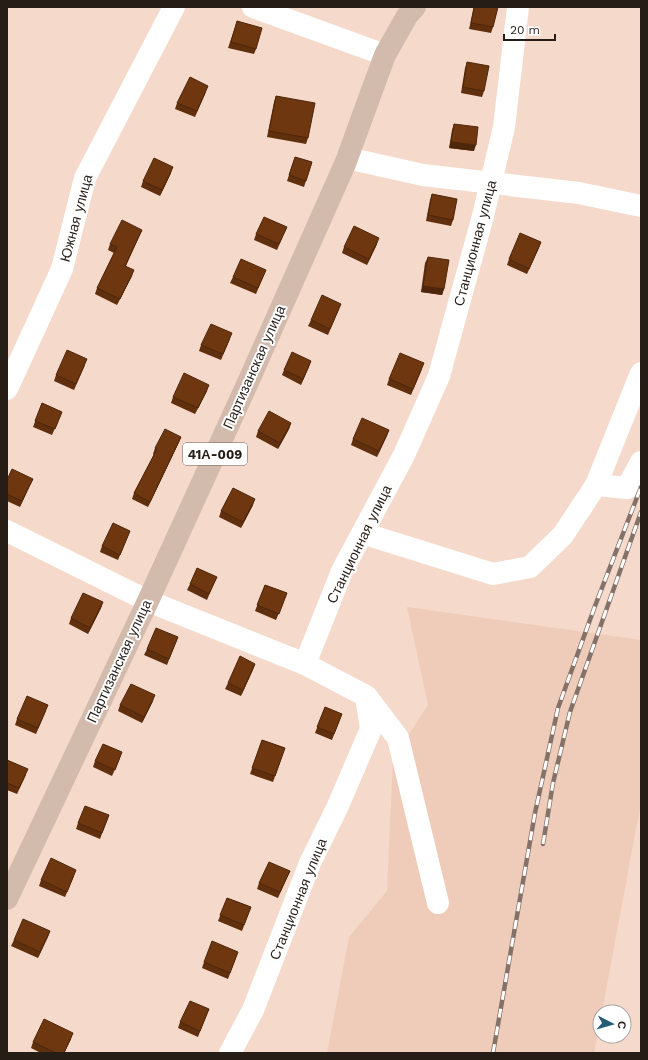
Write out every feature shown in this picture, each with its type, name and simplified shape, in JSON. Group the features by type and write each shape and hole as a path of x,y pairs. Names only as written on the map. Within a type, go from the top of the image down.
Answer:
{"main road":[{"name":"Партизанская улица","path":"7,899 148,601 249,380 347,158 385,55 407,16 415,7"}],"street":[{"name":"Южная улица","path":"7,389 62,269 85,178 174,7"},
{"path":"253,7 385,55"},
{"name":"Станционная улица","path":"305,664 342,571 404,455 439,376 484,216 504,127 518,7"},
{"path":"347,158 423,175 579,193 641,206"},
{"path":"362,533 493,574 530,567 563,535 596,485 641,373"},
{"path":"596,485 626,488 641,462"},
{"path":"7,530 148,601 305,664 366,696 398,738 438,903"},
{"name":"Станционная улица","path":"230,1053 253,1010 310,863 337,808 371,729 366,696"}],"shaded area":[{"path":"407,607 641,640 641,802 603,1004 592,1004 592,1044 596,1044 594,1053 327,1053 349,937 387,891 393,759 428,705"}],"building":[{"path":"474,7 498,7 493,27 471,23"},
{"path":"237,21 262,28 256,49 231,42"},
{"path":"467,62 489,66 484,91 463,87"},
{"path":"190,77 208,86 197,111 177,103"},
{"path":"276,96 315,103 308,138 269,131"},
{"path":"454,124 478,127 476,145 451,142"},
{"path":"295,157 312,162 306,181 289,175"},
{"path":"154,158 173,167 162,190 143,181"},
{"path":"432,194 457,199 453,220 428,215"},
{"path":"264,217 287,227 279,244 256,234"},
{"path":"122,220 142,230 125,266 134,270 120,299 97,288 117,247 110,244"},
{"path":"354,226 379,238 369,259 344,247"},
{"path":"520,233 541,242 529,269 509,259"},
{"path":"428,257 449,260 444,289 423,286"},
{"path":"241,259 266,270 258,288 233,277"},
{"path":"322,295 341,304 330,329 311,320"},
{"path":"211,324 232,333 223,354 201,345"},
{"path":"67,350 87,359 76,384 56,375"},
{"path":"292,352 311,361 303,379 284,370"},
{"path":"400,353 424,363 413,389 389,379"},
{"path":"184,373 209,385 198,408 173,397"},
{"path":"42,403 62,412 55,429 35,421"},
{"path":"269,411 291,423 280,443 258,431"},
{"path":"362,418 389,430 379,451 353,439"},
{"path":"165,429 181,437 150,502 134,493 157,449 155,448"},
{"path":"12,469 33,479 22,501 7,494 7,480"},
{"path":"233,488 255,499 243,522 221,511"},
{"path":"113,523 130,531 120,555 102,546"},
{"path":"197,568 217,577 209,594 190,584"},
{"path":"265,585 287,593 279,614 257,605"},
{"path":"83,593 103,602 90,628 71,618"},
{"path":"156,628 178,637 169,659 147,649"},
{"path":"240,656 255,664 243,690 228,683"},
{"path":"131,684 155,695 144,717 120,705"},
{"path":"27,696 48,705 38,728 17,719"},
{"path":"325,707 342,714 334,734 317,727"},
{"path":"262,740 285,748 275,776 252,768"},
{"path":"103,744 122,752 115,770 95,761"},
{"path":"7,760 28,769 19,788 7,783"},
{"path":"85,806 109,815 102,833 78,823"},
{"path":"51,858 76,870 67,892 41,880"},
{"path":"269,862 290,871 280,892 259,883"},
{"path":"227,898 251,907 244,925 220,915"},
{"path":"23,919 50,931 40,952 14,940"},
{"path":"212,941 238,952 230,973 204,962"},
{"path":"190,1001 209,1009 200,1031 180,1022"},
{"path":"44,1019 73,1033 64,1053 56,1053 33,1042"}],"railway":[{"path":"493,1053 535,813 558,708 595,606 641,487"},
{"path":"543,844 553,783 570,712 641,512"}]}
